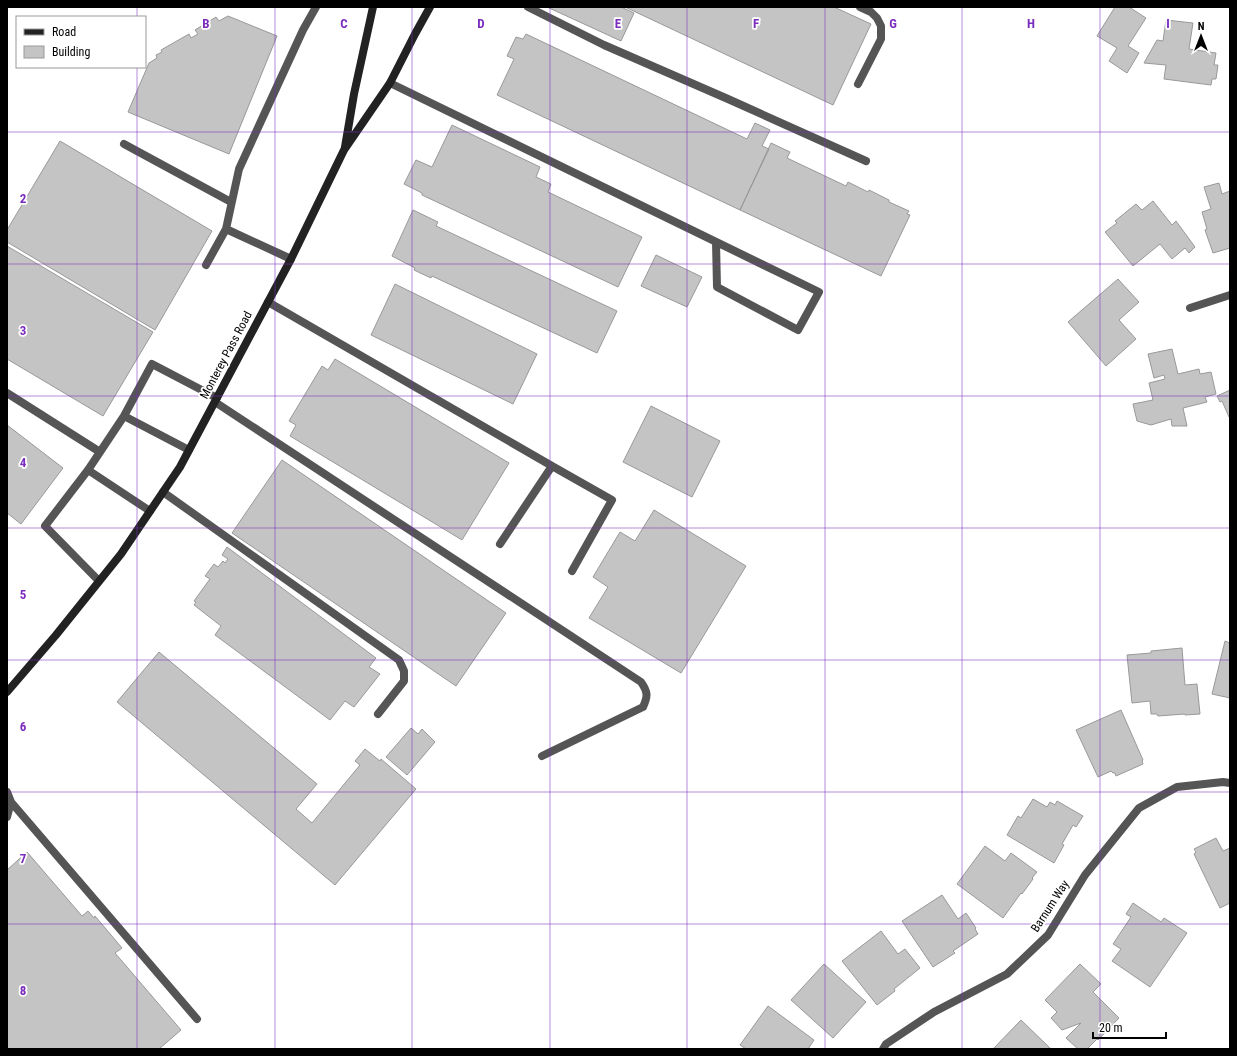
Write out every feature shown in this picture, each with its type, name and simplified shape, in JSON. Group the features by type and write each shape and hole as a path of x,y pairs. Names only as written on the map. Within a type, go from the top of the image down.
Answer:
{"main road":[{"path":"344,150 354,94 373,7"},
{"name":"Monterey Pass Road","path":"7,692 56,635 121,554 180,467 291,259 344,150 390,83 430,7"}],"street":[{"path":"206,265 226,229 239,169 303,30 316,7"},
{"path":"528,7 604,45 866,161"},
{"path":"858,84 880,39 880,26 877,18 871,12 860,7"},
{"path":"390,83 716,242 818,292 798,330 717,287 716,242"},
{"path":"124,144 232,202"},
{"path":"226,229 291,259"},
{"path":"1190,308 1230,295"},
{"path":"268,302 612,500 572,571"},
{"path":"99,581 45,526 88,470 124,416 152,364 216,400 641,682 646,689 647,698 643,708 542,756"},
{"path":"7,393 100,452"},
{"path":"124,416 189,450"},
{"path":"500,544 552,466"},
{"path":"88,470 150,511"},
{"path":"163,492 399,660 404,671 404,681 378,714"},
{"name":"Barnum Way","path":"882,1049 886,1044 934,1012 1007,974 1048,935 1085,875 1139,808 1177,787 1223,782 1230,783"},
{"path":"7,792 11,802 197,1019"},
{"path":"7,816 11,802"}],"building":[{"path":"547,7 621,7 634,13 621,41"},
{"path":"625,7 834,7 871,24 833,105"},
{"path":"1115,7 1129,7 1146,18 1128,46 1139,53 1127,73 1109,61 1117,48 1097,36"},
{"path":"228,16 277,36 229,154 128,112 149,63 157,58 156,55 162,52 161,50 189,34 191,38 198,34 195,30 216,17 219,21"},
{"path":"1166,20 1193,23 1189,49 1216,53 1214,65 1218,65 1216,79 1212,79 1211,85 1164,79 1166,65 1144,63 1157,40 1163,41"},
{"path":"526,34 747,139 755,123 770,130 762,146 769,149 740,210 497,95 514,59 507,56 516,37 523,39"},
{"path":"452,125 540,167 536,177 551,184 548,192 642,237 618,287 422,195 422,193 404,184 416,160 432,167"},
{"path":"60,141 212,231 155,330 7,242 7,230"},
{"path":"771,143 790,152 787,158 846,186 848,182 868,192 869,190 889,200 889,202 909,211 907,214 910,215 881,276 740,210"},
{"path":"1219,183 1222,194 1230,191 1230,248 1213,253 1205,230 1207,229 1202,212 1211,209 1204,187"},
{"path":"1153,201 1172,225 1176,221 1195,247 1189,253 1185,248 1172,259 1160,244 1133,266 1105,232 1117,223 1115,221 1136,204 1142,210"},
{"path":"413,210 438,222 436,226 617,311 597,353 432,276 431,278 414,270 415,268 392,256"},
{"path":"7,246 153,332 103,416 7,359"},
{"path":"656,255 702,277 687,307 641,286"},
{"path":"1118,279 1139,302 1119,320 1136,339 1106,366 1068,322"},
{"path":"395,284 537,354 513,404 371,335"},
{"path":"1172,349 1178,374 1199,369 1200,374 1211,372 1216,394 1205,397 1207,402 1183,408 1187,426 1172,426 1171,419 1151,425 1137,421 1133,404 1153,400 1149,383 1165,379 1164,375 1154,378 1148,354"},
{"path":"335,359 509,463 462,540 290,436 296,425 289,421 322,366 328,370"},
{"path":"1230,390 1229,417 1222,401 1220,402 1217,396"},
{"path":"651,406 720,441 692,497 623,462"},
{"path":"7,425 63,468 21,524 7,513"},
{"path":"282,460 506,613 456,686 232,533"},
{"path":"654,510 746,566 681,673 589,618 608,587 593,577 620,532 635,541"},
{"path":"227,547 376,658 369,667 380,674 354,707 345,701 330,720 215,635 221,626 194,605 196,602 194,601 210,579 205,576 214,564 218,567 223,561 225,563 228,559 222,555"},
{"path":"1225,641 1230,643 1230,698 1212,694"},
{"path":"1182,648 1185,685 1197,684 1200,714 1158,716 1157,714 1151,714 1150,701 1132,703 1127,655"},
{"path":"159,652 317,784 296,809 312,823 360,765 355,761 365,749 380,761 381,759 416,789 335,885 117,702"},
{"path":"1121,710 1143,760 1143,764 1116,776 1115,773 1111,771 1098,777 1076,730"},
{"path":"411,728 418,734 422,729 435,742 407,775 386,757"},
{"path":"1033,799 1047,807 1050,802 1055,805 1057,801 1083,816 1076,827 1073,825 1062,844 1064,845 1054,863 1007,835 1018,816 1021,818"},
{"path":"1216,838 1223,851 1230,848 1230,903 1220,908 1194,854 1196,852 1194,849"},
{"path":"985,846 1005,861 1011,853 1037,872 1003,918 957,884"},
{"path":"27,852 82,916 88,911 94,918 95,916 122,948 115,953 181,1030 159,1049 7,1049 7,870"},
{"path":"942,895 958,919 966,913 976,928 975,929 978,934 953,951 955,953 933,967 902,921"},
{"path":"1133,903 1161,922 1164,918 1187,933 1150,987 1112,961 1121,949 1113,944 1131,917 1126,914"},
{"path":"881,931 898,954 905,949 920,968 877,1005 842,961"},
{"path":"824,964 866,1002 833,1038 791,1000"},
{"path":"1080,964 1101,984 1093,992 1119,1018 1087,1049 1078,1049 1066,1038 1081,1023 1062,1030 1051,1018 1057,1012 1045,1000"},
{"path":"768,1006 814,1040 808,1049 746,1049 740,1045"},
{"path":"1021,1020 1051,1049 993,1049"}]}
